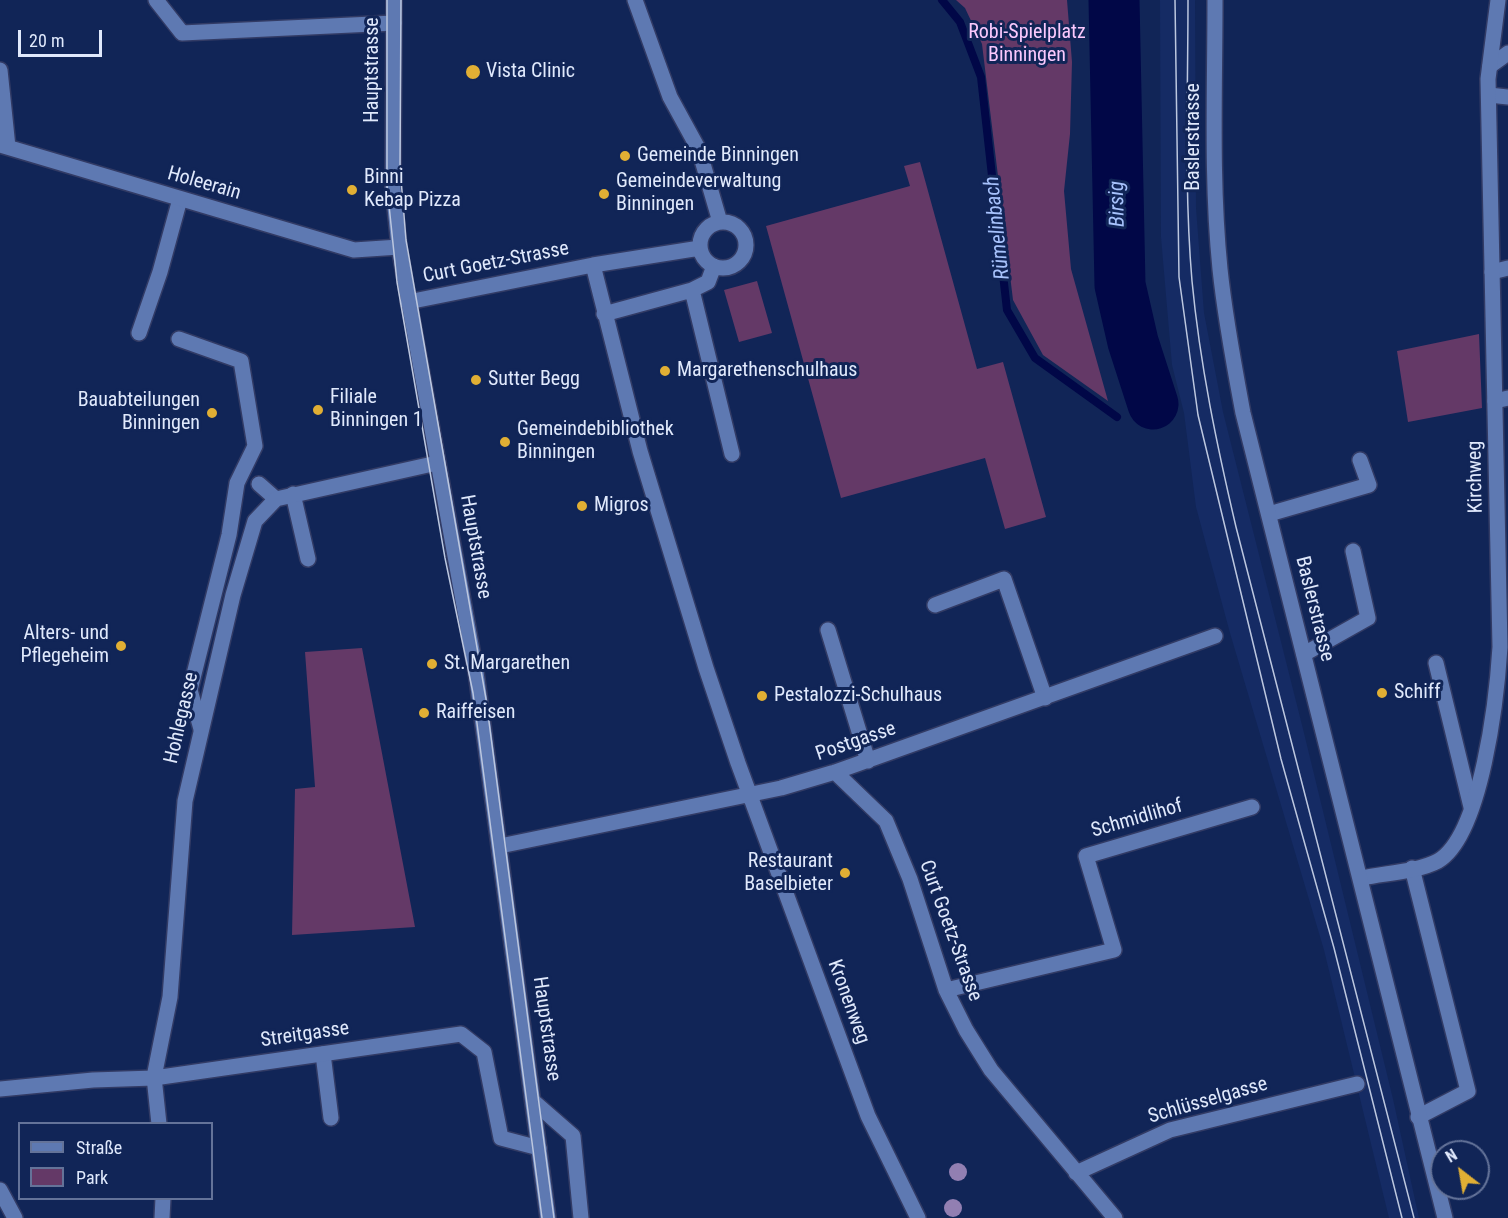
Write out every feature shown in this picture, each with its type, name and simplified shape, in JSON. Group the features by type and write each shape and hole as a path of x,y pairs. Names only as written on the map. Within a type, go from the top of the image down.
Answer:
{"street":[{"path":"156,0 182,33 394,23"},
{"name":"Hauptstrasse","path":"394,0 393,188 399,247 476,672 548,1218"},
{"path":"635,0 670,97 699,150 720,222"},
{"name":"Baslerstrasse","path":"1215,0 1216,197 1220,268 1233,362 1269,514 1362,878 1418,1118 1445,1218"},
{"name":"Kirchweg","path":"1362,878 1437,861 1456,845 1481,780 1503,691 1501,400 1492,272 1489,95 1498,0"},
{"path":"1490,66 1508,53"},
{"path":"0,70 4,146"},
{"path":"1489,95 1508,97"},
{"name":"Holeerain","path":"4,146 354,250 399,247"},
{"path":"139,333 160,272 180,199"},
{"path":"720,222 733,224 743,232 747,242 746,252 733,266 714,266 704,259 700,248 701,236 720,222"},
{"name":"Curt Goetz-Strasse","path":"408,302 593,265 700,248"},
{"name":"Curt Goetz-Strasse","path":"593,265 640,451 702,657 750,795"},
{"path":"604,314 692,290 708,282 714,266"},
{"path":"1492,272 1508,268"},
{"path":"692,290 732,454"},
{"path":"179,339 241,361 255,447 237,483 229,536 190,690 201,729"},
{"path":"1269,514 1369,485 1360,460"},
{"name":"Hohlegasse","path":"159,1122 154,1077 170,997 185,801 233,595 255,521 276,499 437,463"},
{"path":"259,484 276,499"},
{"path":"293,494 308,559"},
{"path":"1304,654 1368,618 1353,551"},
{"path":"935,605 1004,579 1044,698"},
{"path":"828,630 868,761"},
{"name":"Postgasse","path":"500,846 750,795 835,772 1215,636"},
{"path":"1436,663 1470,807"},
{"name":"Curt Goetz-Strasse","path":"835,772 886,821 910,879 946,990 966,1030 992,1070 1115,1218"},
{"name":"Kronenweg","path":"750,795 868,1116 918,1218"},
{"name":"Schmidlihof","path":"946,990 1114,950 1086,856 1252,807"},
{"path":"1412,868 1468,1091 1418,1118"},
{"name":"Streitgasse","path":"0,1089 154,1077 461,1035 484,1052 501,1138 539,1148"},
{"path":"323,1054 331,1118"},
{"name":"Schlüsselgasse","path":"1076,1173 1170,1130 1357,1084"},
{"name":"Hauptstrasse","path":"534,1101 573,1136 581,1218"},
{"path":"0,1190 15,1218"},
{"path":"162,1218 163,1200"}],"shaded area":[{"path":"1160,0 1195,0 1196,208 1204,313 1223,412 1393,1099 1419,1218 1389,1218 1324,950 1230,633 1196,507 1184,413 1172,365 1161,237"}],"green space":[{"name":"Robi-Spielplatz Binningen","path":"956,0 1067,0 1072,62 1070,134 1064,191 1071,269 1108,401 1043,355 1013,300 982,44 965,8"},
{"path":"920,162 977,369 1003,362 1046,517 1005,529 985,458 841,498 766,226 910,186 904,166"},
{"path":"757,281 772,333 739,342 724,290"},
{"path":"1479,334 1482,408 1408,422 1397,351"},
{"path":"362,648 415,927 292,935 295,789 315,787 305,652"}],"waterway":[{"name":"Rümelinbach","path":"942,0 960,22 981,77 1007,310 1035,358 1117,417"},
{"name":"Birsig","path":"1114,0 1120,285 1133,342 1153,404"}],"tram line":[{"path":"387,0 387,186 397,282 445,558 473,693 542,1218"},
{"path":"401,0 400,167 406,240 486,699 554,1218"},
{"path":"1175,0 1179,277 1198,415 1281,759 1334,948 1402,1218"},
{"path":"1188,0 1187,176 1190,246 1195,312 1210,405 1236,527 1414,1218"}],"place":[{"name":"Vista Clinic","path":"473,72"},
{"name":"Gemeinde Binningen","path":"625,156"},
{"name":"Binni Kebap Pizza","path":"352,190"},
{"name":"Gemeindeverwaltung Binningen","path":"604,194"},
{"name":"Margarethenschulhaus","path":"665,371"},
{"name":"Sutter Begg","path":"476,380"},
{"name":"Filiale Binningen 1","path":"318,410"},
{"name":"Bauabteilungen Binningen","path":"212,413"},
{"name":"Gemeindebibliothek Binningen","path":"505,442"},
{"name":"Migros","path":"582,506"},
{"name":"Alters- und Pflegeheim","path":"121,646"},
{"name":"St. Margarethen","path":"432,664"},
{"name":"Schiff","path":"1382,693"},
{"name":"Pestalozzi-Schulhaus","path":"762,696"},
{"name":"Raiffeisen","path":"424,713"},
{"name":"Restaurant Baselbieter","path":"845,873"}]}
